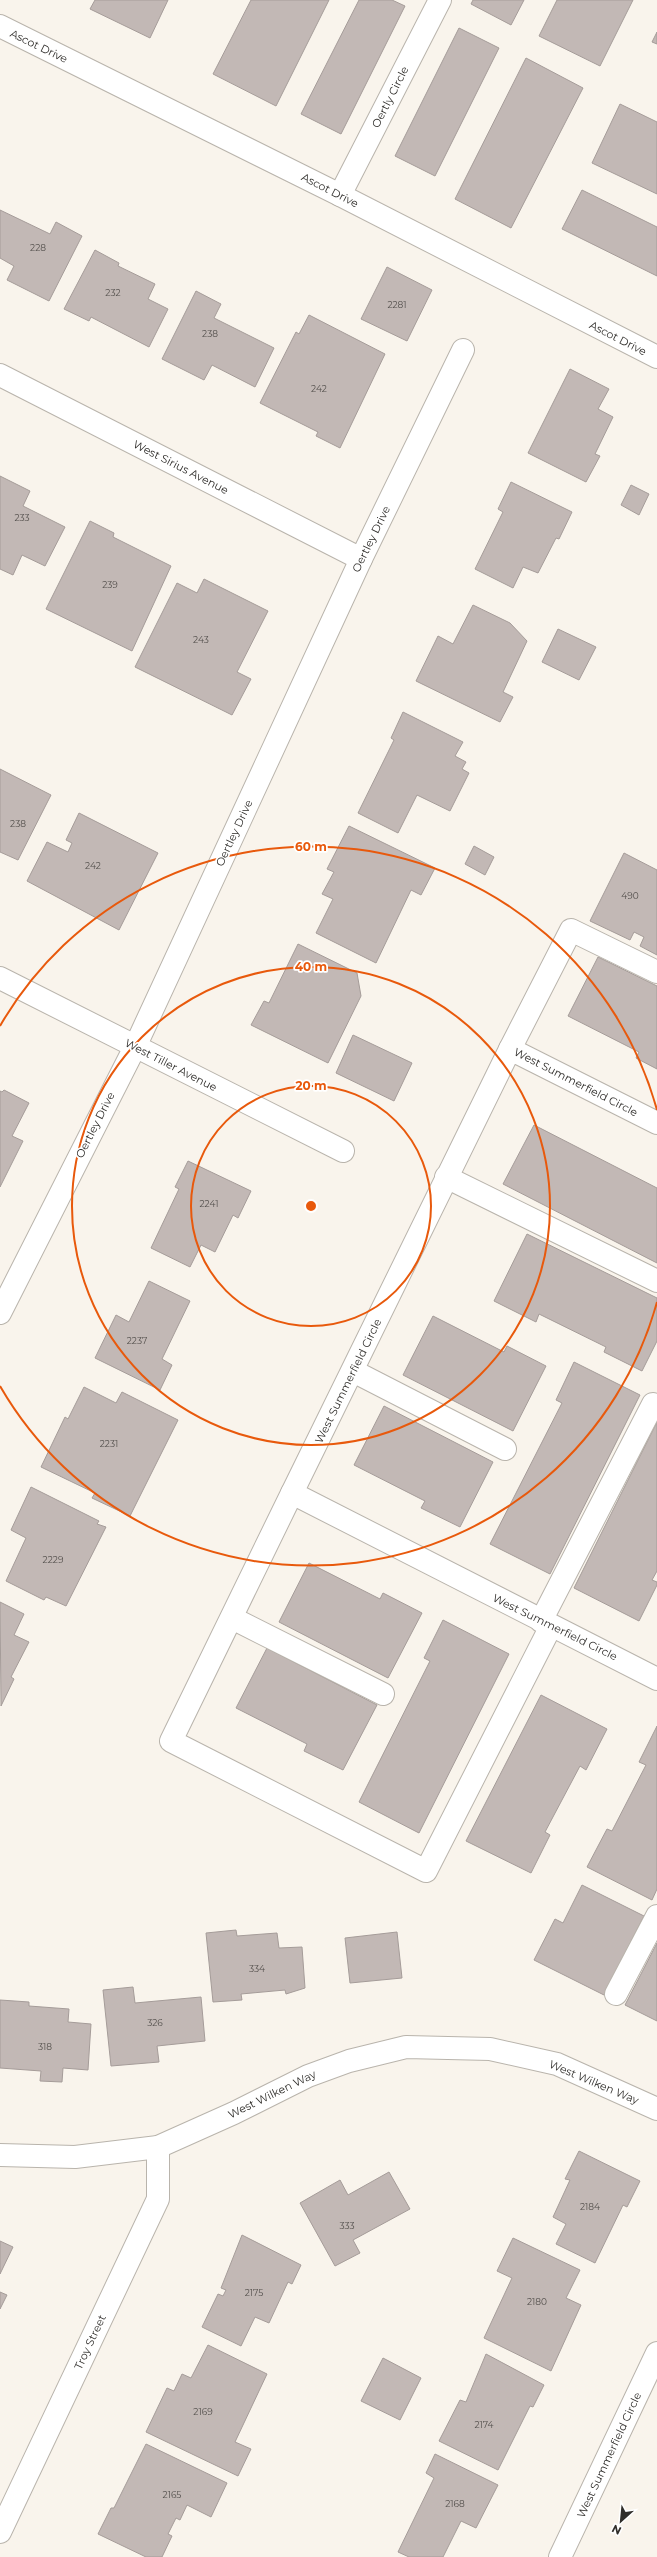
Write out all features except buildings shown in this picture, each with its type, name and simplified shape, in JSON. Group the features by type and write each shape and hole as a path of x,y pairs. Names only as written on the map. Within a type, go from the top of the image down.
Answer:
{"street":[{"name":"Oertly Circle","path":"340,195 440,0"},
{"name":"Ascot Drive","path":"0,26 340,195 657,357"},
{"name":"Oertley Drive","path":"0,1313 135,1047 361,559 463,350"},
{"name":"West Sirius Avenue","path":"0,375 361,559"},
{"path":"510,1048 570,930 657,972"},
{"name":"West Tiller Avenue","path":"0,978 343,1151"},
{"name":"West Summerfield Circle","path":"657,1123 510,1048 292,1493 657,1679"},
{"path":"446,1177 657,1281"},
{"path":"353,1371 505,1449"},
{"path":"292,1493 171,1741 426,1871 652,1404"},
{"path":"232,1618 383,1694"},
{"path":"616,1994 657,1916"},
{"name":"West Wilken Way","path":"0,2155 75,2157 158,2147 234,2113 308,2076 349,2061 406,2047 490,2049 557,2064 657,2109"},
{"name":"Troy Street","path":"0,2532 158,2199 158,2147"},
{"name":"West Summerfield Circle","path":"560,2557 657,2353"}]}
